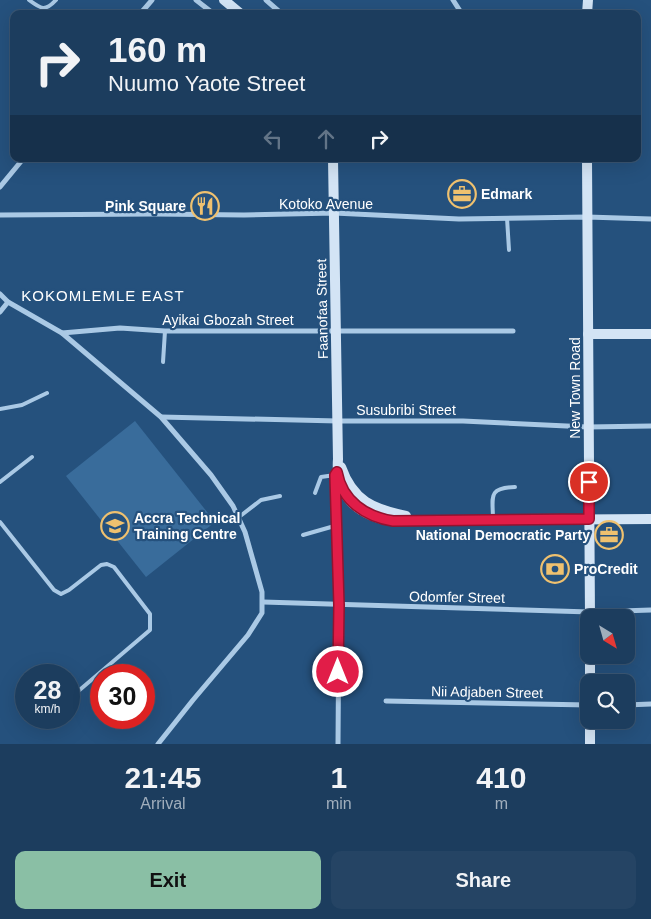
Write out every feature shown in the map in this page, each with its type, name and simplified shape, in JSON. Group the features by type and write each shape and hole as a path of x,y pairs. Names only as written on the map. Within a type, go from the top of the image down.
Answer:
{"main road":[{"path":"224,0 236,10"},
{"name":"Faanofaa Street","path":"332,162 338,421 336,474"},
{"name":"New Town Road","path":"587,162 590,609"},
{"path":"588,334 651,334"},
{"path":"338,459 345,479 355,495 360,499 383,511 419,519"},
{"path":"336,474 342,489 352,502 363,511 383,519 402,521 419,519 651,519"},
{"path":"590,729 590,744"}],"street":[{"path":"143,10 152,0"},
{"path":"196,0 209,10"},
{"path":"266,0 277,10"},
{"path":"0,187 21,162"},
{"name":"Kotoko Avenue","path":"0,215 334,213 459,219 651,219"},
{"path":"0,294 8,302 62,333 161,417 211,475 233,506 245,532 262,592 262,613 248,635 158,744"},
{"path":"0,312 8,302"},
{"name":"Ayikai Gbozah Street","path":"62,333 120,328 165,331 513,331"},
{"name":"Susubribi Street","path":"161,417 338,421 463,421 588,426 651,426"},
{"path":"336,474 339,605 338,744"},
{"name":"Odomfer Street","path":"263,602 580,615"},
{"name":"Odomfer Street","path":"635,611 651,610"},
{"name":"Nii Adjaben Street","path":"386,701 580,705"},
{"path":"635,705 651,704"}],"lane":[{"path":"28,0 43,9 50,6 56,0"},
{"path":"507,218 509,250"},
{"path":"163,362 165,331"},
{"path":"0,409 22,405 48,393"},
{"path":"0,482 32,457"},
{"path":"315,493 321,477 336,474"},
{"path":"493,520 494,495 496,491 500,487 514,487"},
{"path":"239,518 261,500 280,496"},
{"path":"0,522 54,590 61,594 101,565 107,564 114,567 150,614 150,630 80,690"},
{"path":"303,535 338,525"}],"shaded area":[{"path":"135,421 215,522 146,577 66,476"}],"place":[{"name":"Edmark","path":"462,194"},
{"name":"Pink Square","path":"205,206"},
{"name":"Accra Technical Training Centre","path":"115,526"},
{"name":"National Democratic Party","path":"609,535"},
{"name":"ProCredit","path":"555,569"}],"district":[{"name":"KOKOMLEMLE EAST","path":"103,296"}],"route":[{"path":"338,672 339,605 335,475 337,472 342,489 359,508 383,519 393,521 419,519 589,519 589,482"}]}
